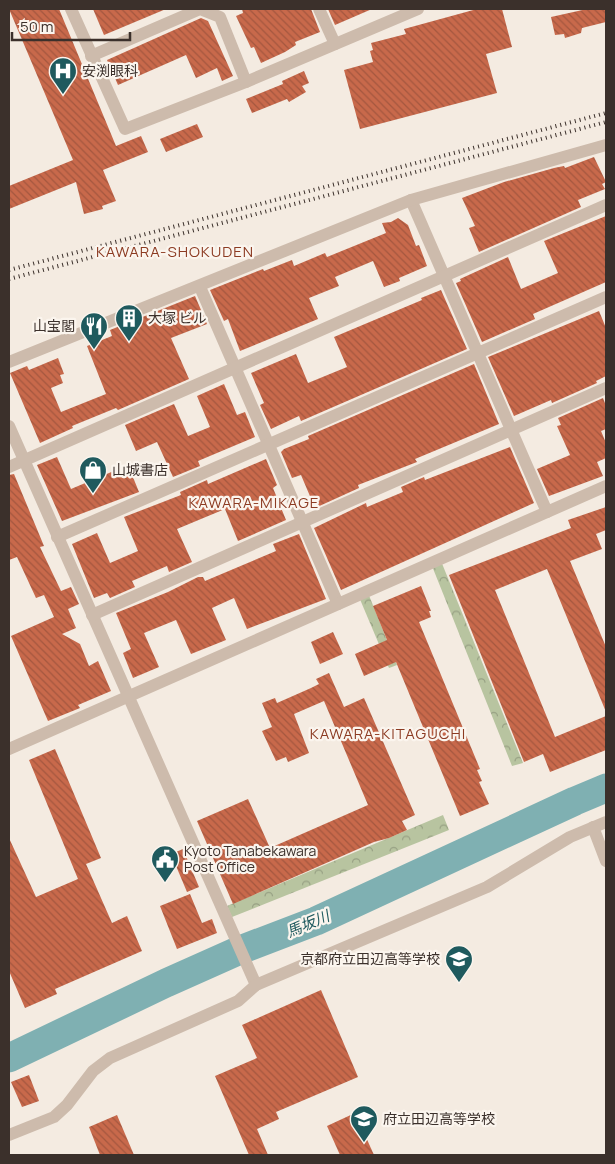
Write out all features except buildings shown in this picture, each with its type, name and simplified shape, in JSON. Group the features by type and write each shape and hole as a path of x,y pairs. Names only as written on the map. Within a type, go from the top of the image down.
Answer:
{"street":[{"path":"71,9 125,129 246,82 414,10"},
{"path":"319,9 335,44"},
{"path":"92,56 200,10 220,17 246,82"},
{"path":"9,362 200,287 411,200 606,145"},
{"path":"411,200 547,512"},
{"path":"9,467 606,205"},
{"path":"200,287 338,604"},
{"path":"57,537 606,297"},
{"path":"92,615 606,388"},
{"path":"9,426 256,985"},
{"path":"9,749 606,486"},
{"path":"9,1136 54,1117 67,1105 93,1071 110,1058 238,1001 256,985 487,887 570,837 606,822"},
{"path":"593,827 606,861"}],"green space":[{"path":"441,561 523,763 512,766 432,566"},
{"path":"368,593 397,665 389,668 359,597"},
{"path":"443,815 449,830 232,917 227,906"}],"waterway":[{"name":"馬坂川","path":"9,1058 166,983 240,950 316,921 606,788"}],"railway":[{"path":"9,270 606,113"},
{"path":"9,279 606,122"}],"place":[{"name":"安渕眼科","path":"63,95"},
{"name":"大塚 ビル","path":"129,342"},
{"name":"山宝閣","path":"94,350"},
{"name":"山城書店","path":"93,494"},
{"name":"Kyoto Tanabekawara Post Office","path":"165,883"},
{"name":"京都府立田辺高等学校","path":"459,983"},
{"name":"府立田辺高等学校","path":"364,1143"}],"district":[{"name":"KAWARA-SHOKUDEN","path":"175,252"},
{"name":"KAWARA-MIKAGE","path":"254,503"},
{"name":"KAWARA-KITAGUCHI","path":"388,734"}]}
